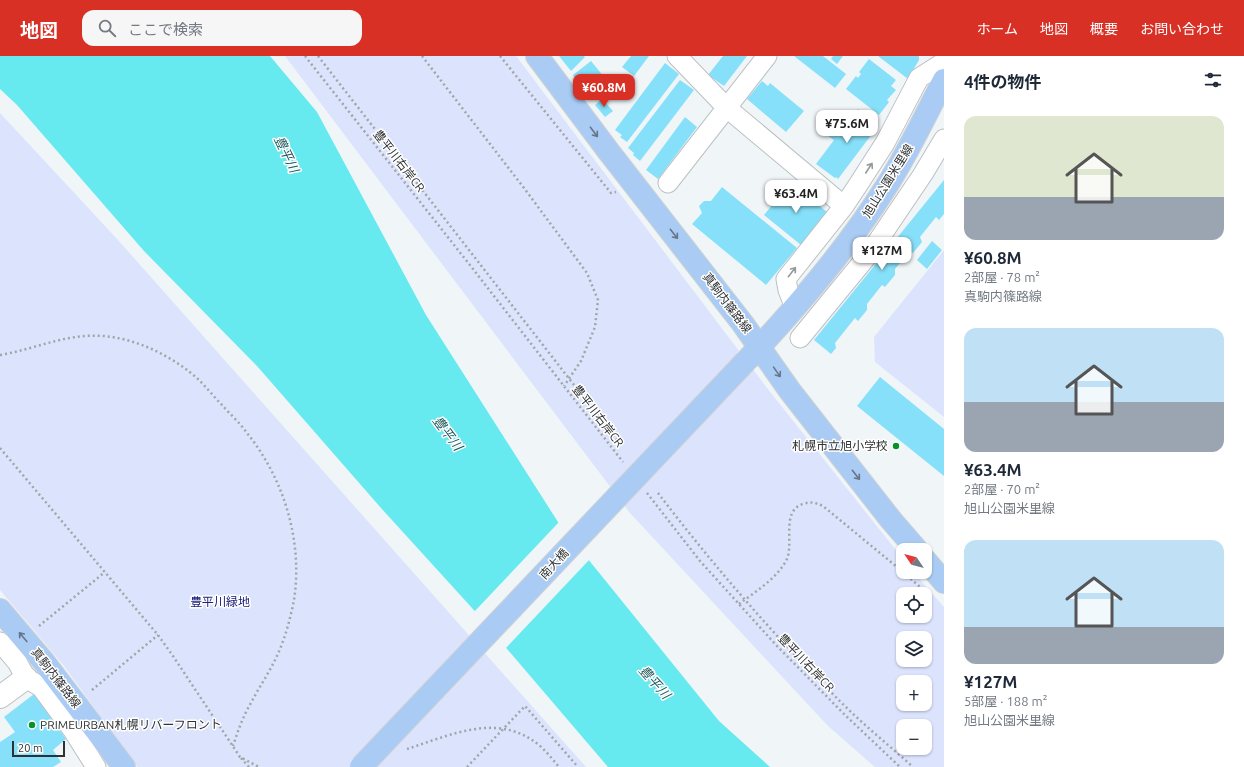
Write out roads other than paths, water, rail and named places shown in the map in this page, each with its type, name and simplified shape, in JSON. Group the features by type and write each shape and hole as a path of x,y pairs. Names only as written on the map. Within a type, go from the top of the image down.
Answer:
{"main road":[{"name":"真駒内篠路線","path":"537,56 743,324 753,354 795,397 891,520 911,543"},
{"name":"旭山公園米里線","path":"753,354 795,308 837,256 886,188 903,160 944,80"},
{"name":"南大橋","path":"362,767 753,354"},
{"path":"932,568 944,582"},
{"name":"真駒内篠路線","path":"0,610 44,662 124,767"}],"street":[{"path":"677,56 727,108 844,206"},
{"path":"668,183 767,56"},
{"path":"795,308 788,290 786,279 844,206 885,142 919,78 944,62"},
{"path":"800,338 869,254 923,174 944,139"},
{"path":"932,559 944,565"},
{"path":"0,642 16,662 26,678 41,687 72,729 96,767"},
{"path":"0,697 26,678"}],"water":[{"name":"豊平川","path":"0,56 270,56 317,112 426,315 558,522 719,721 770,767 608,767 472,608 381,508 257,366 144,251 17,105 0,89"}],"place":[{"name":"札幌市立旭小学校","path":"896,446"},
{"name":"PRIMEURBAN札幌リバーフロント","path":"32,725"}],"park label":[{"name":"豊平川緑地","path":"220,602"}]}
